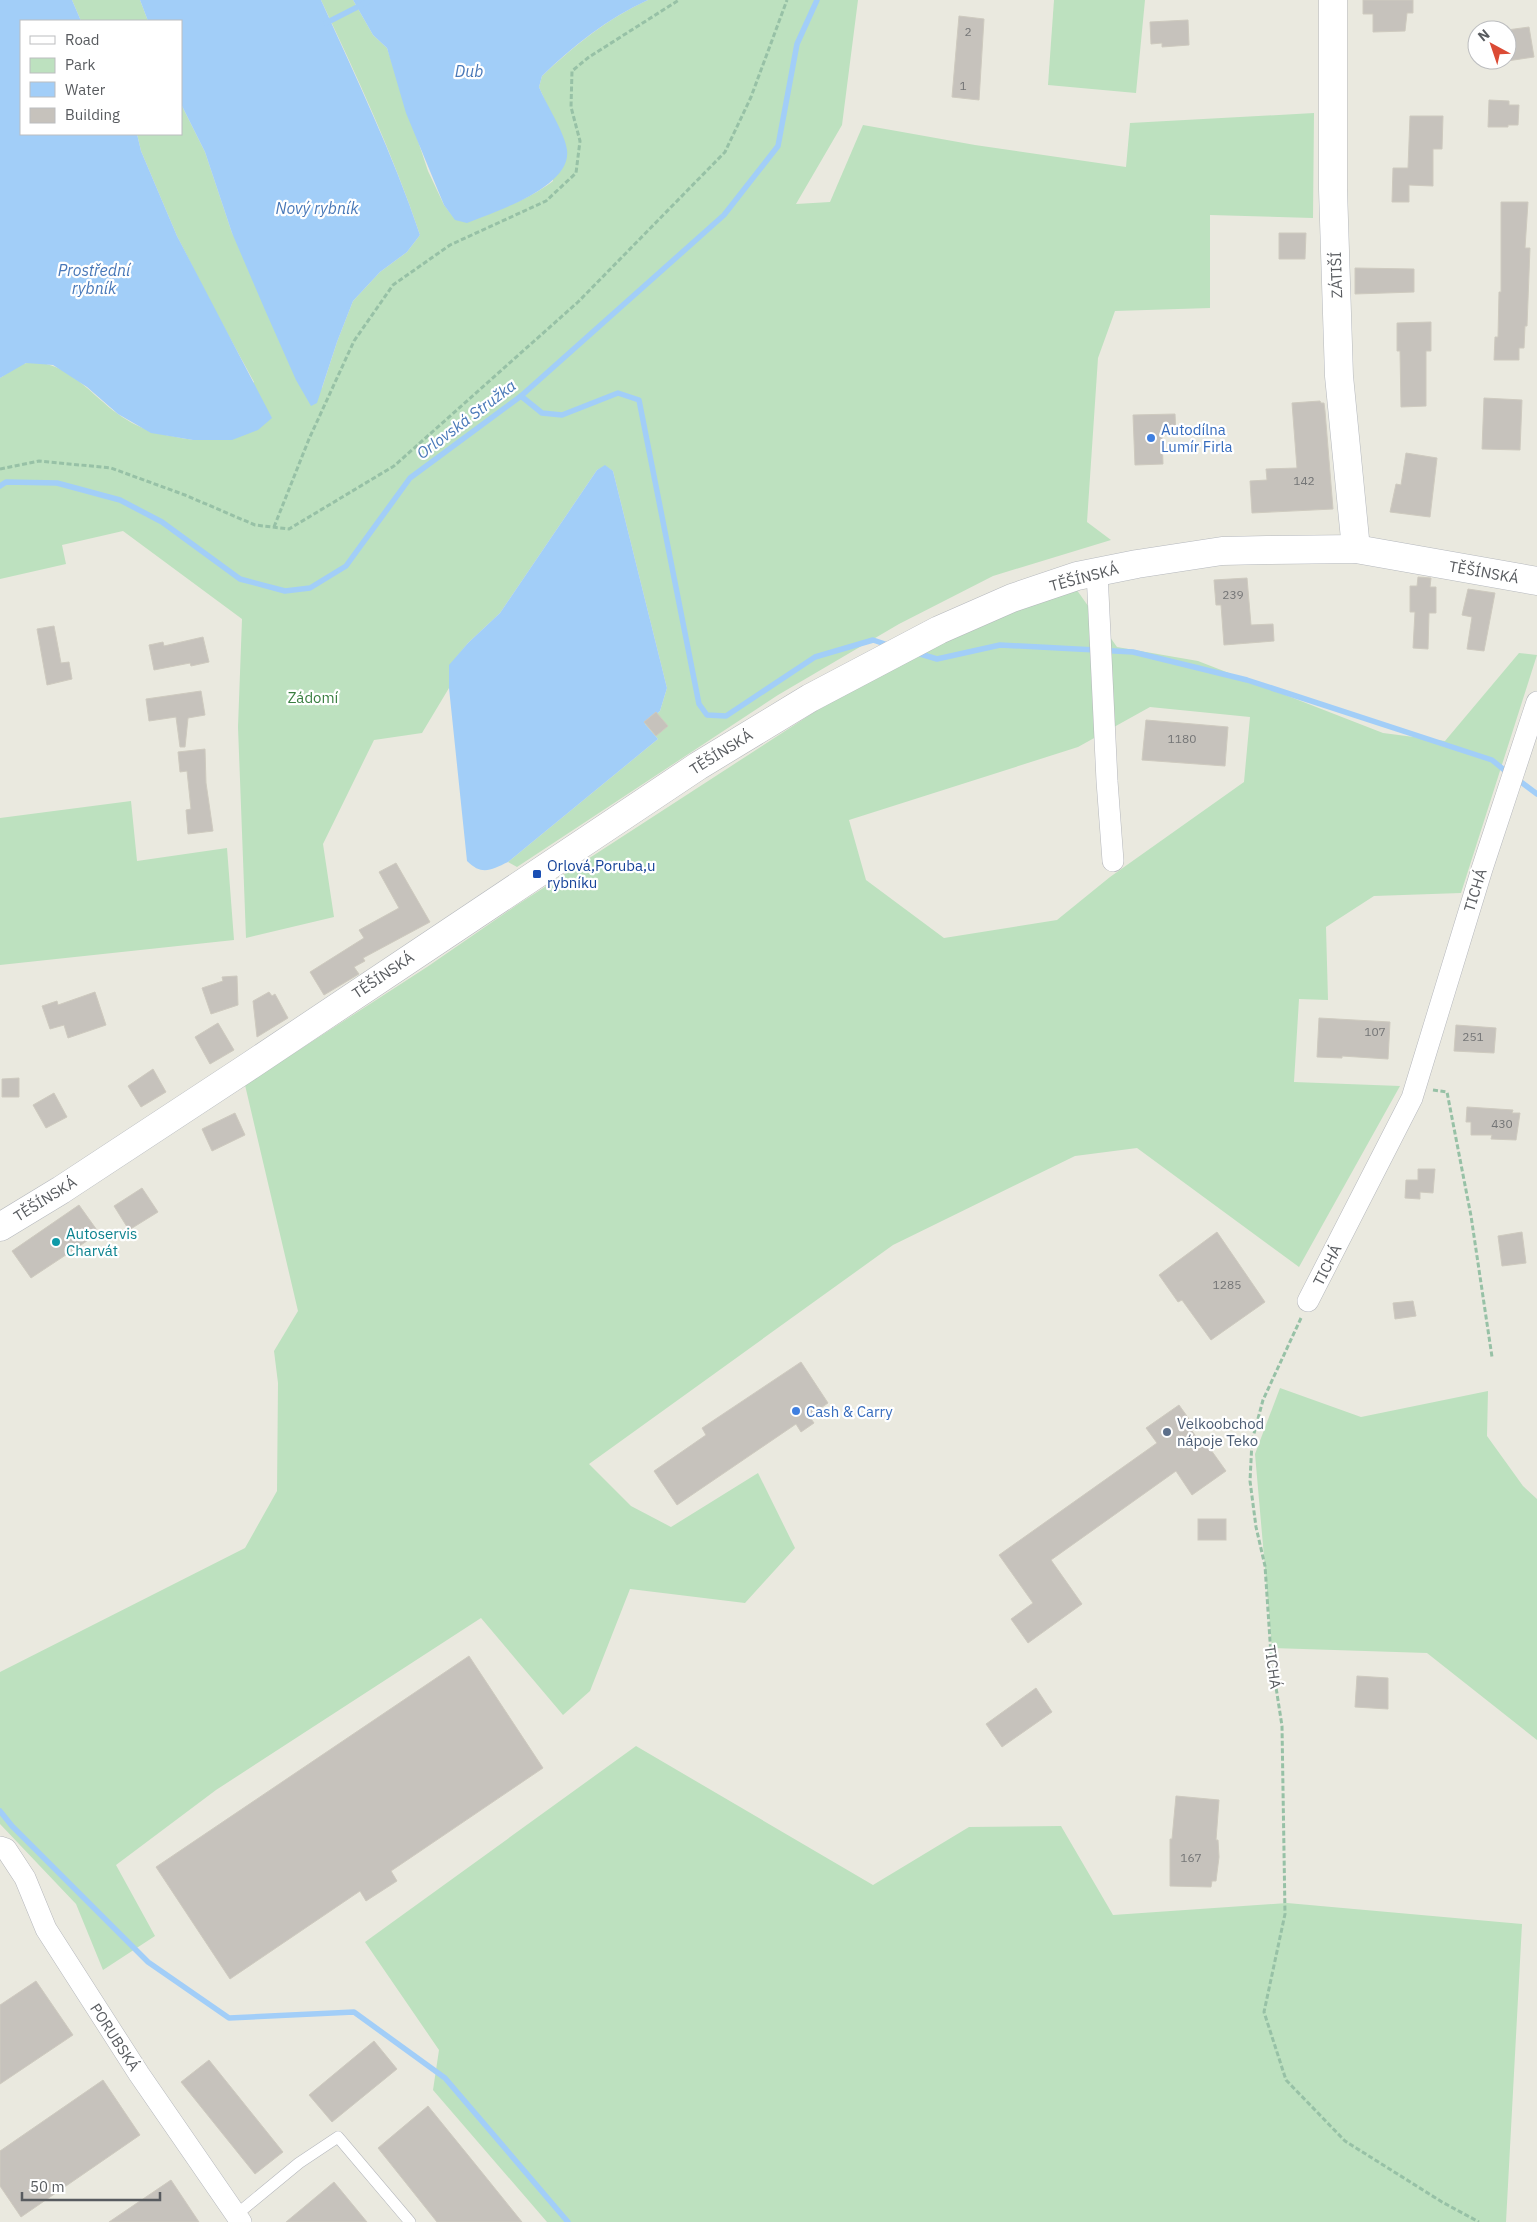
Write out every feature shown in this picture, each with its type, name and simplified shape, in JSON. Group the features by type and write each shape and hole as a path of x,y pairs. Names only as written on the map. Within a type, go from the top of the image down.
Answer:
{"main road":[{"name":"ZÁTIŠÍ","path":"1333,0 1333,189 1339,376 1356,549"},
{"name":"TĚŠÍNSKÁ","path":"0,1227 61,1190 698,766 810,698 938,630 1012,598 1097,572 1177,557 1222,552 1356,549 1537,581"}],"street":[{"path":"1097,572 1107,781 1113,862"},
{"name":"TICHÁ","path":"1308,1302 1412,1098 1482,869 1537,702"},
{"name":"PORUBSKÁ","path":"0,1847 6,1849 25,1878 51,1937 139,2074 239,2219"}],"lane":[{"path":"239,2219 299,2163 338,2137 410,2222"}],"path":[{"path":"274,527 309,440 354,341 393,284 450,245 546,201 576,173 580,141 571,107 572,71 589,57 679,0"},
{"path":"0,468 39,461 111,468 185,495 256,525 288,529 394,466 578,302 712,168 725,152 751,97 787,0"},
{"path":"1415,1086 1447,1092 1471,1216 1492,1357"},
{"name":"TICHÁ","path":"1308,1302 1264,1400 1252,1442 1250,1481 1256,1527 1265,1566 1271,1656 1282,1726 1285,1914 1264,2012 1286,2080 1345,2141 1442,2202 1479,2222"}],"green space":[{"path":"72,0 140,0 148,20 81,20"},
{"name":"Zádomí","path":"321,0 353,0 373,35 387,48 428,171 444,205 455,219 507,206 531,195 553,181 549,110 539,87 542,76 566,54 605,24 633,7 648,0 858,0 842,125 796,204 830,202 863,125 975,145 1126,167 1130,123 1314,113 1313,218 1210,215 1210,308 1115,311 1098,358 1087,522 1111,540 993,576 899,624 778,695 517,867 508,862 658,739 645,724 660,711 667,688 613,471 605,466 597,470 500,613 468,643 450,665 449,688 422,733 374,740 323,844 334,917 246,938 238,727 242,619 123,531 62,545 66,564 0,579 0,378 16,367 27,363 41,363 53,366 77,379 118,414 136,425 163,434 193,440 254,382 177,236 141,151 137,135 182,135 182,106 205,152 232,233 322,388 353,301 380,272 407,252 420,235 386,145"},
{"path":"1054,0 1145,0 1136,93 1048,85"},
{"path":"1074,586 1117,647 1198,661 1383,733 1445,741 1519,653 1537,655 1461,893 1374,896 1326,927 1328,1000 1299,999 1294,1082 1400,1086 1299,1267 1137,1148 1075,1156 893,1245 589,1464 631,1506 671,1527 758,1473 795,1548 745,1603 630,1589 590,1691 563,1715 481,1618 216,1790 116,1865 155,1936 103,1970 76,1904 0,1824 0,1672 245,1548 277,1491 278,1383 274,1351 298,1311 245,1085 427,967 517,905 816,711 957,632","holes":["1150,707 1250,717 1244,782 1110,877 1057,920 944,938 866,880 849,820 1078,747"]},
{"path":"131,801 137,861 227,848 234,940 0,965 0,818"},
{"path":"1280,1388 1361,1417 1488,1391 1487,1436 1523,1486 1537,1499 1537,1740 1427,1653 1272,1648 1255,1454"},
{"path":"636,1746 873,1885 969,1827 1061,1826 1113,1915 1287,1903 1522,1924 1506,2222 547,2222 433,2090 439,2050 365,1942"}],"water":[{"name":"Prostřední rybník","path":"0,0 72,0 81,20 20,20 20,135 137,135 141,151 177,236 272,418 258,430 232,440 193,440 151,433 118,414 87,387 53,365 26,363 0,378"},
{"name":"Nový rybník","path":"140,0 321,0 386,146 420,235 407,252 380,272 353,301 317,403 311,406 296,380 265,310 232,233 205,152 182,106 182,20 148,20"},
{"name":"Dub","path":"353,0 648,0 605,24 566,54 542,76 539,87 566,143 565,163 557,175 545,186 529,196 467,223 455,220 444,205 406,113 387,48 373,35"},
{"path":"605,465 613,471 667,688 660,711 645,724 658,739 508,862 492,869 477,869 467,861 449,688 449,665 468,643 500,613 597,470"}],"building":[{"path":"1363,0 1413,0 1413,13 1407,13 1405,31 1373,32 1373,14 1363,14"},
{"path":"959,16 984,19 979,100 952,97"},
{"path":"1188,20 1189,45 1162,47 1162,43 1151,44 1150,22"},
{"path":"1529,27 1534,57 1517,60 1517,29"},
{"path":"1489,100 1509,101 1509,105 1519,105 1518,125 1488,127"},
{"path":"1410,116 1443,116 1442,149 1433,149 1433,186 1409,185 1409,202 1392,202 1393,168 1408,168"},
{"path":"1501,202 1528,202 1525,248 1530,248 1527,326 1525,326 1524,348 1519,348 1519,360 1494,360 1495,337 1498,337 1499,292 1501,292"},
{"path":"1279,233 1306,233 1305,259 1279,259"},
{"path":"1355,268 1414,269 1414,292 1355,294"},
{"path":"1431,322 1431,351 1426,351 1426,406 1401,407 1400,351 1397,351 1397,323"},
{"path":"1484,398 1522,400 1520,450 1482,449"},
{"path":"1320,401 1324,403 1325,411 1333,509 1252,513 1250,481 1267,480 1266,469 1297,468 1292,403"},
{"path":"1175,414 1176,434 1162,435 1163,464 1135,465 1133,415"},
{"path":"1406,453 1437,458 1430,517 1390,512 1396,484 1401,485"},
{"path":"1418,577 1431,578 1430,587 1436,587 1436,613 1429,613 1428,649 1413,648 1415,612 1410,612 1410,586 1417,586"},
{"path":"1247,578 1251,625 1273,624 1274,641 1224,645 1221,605 1216,605 1214,580"},
{"path":"1468,589 1495,593 1484,651 1467,649 1472,617 1462,615"},
{"path":"54,626 61,663 69,662 72,679 47,685 37,629"},
{"path":"203,637 209,662 191,666 190,663 154,670 149,645 163,642 164,646"},
{"path":"201,691 205,715 188,718 185,747 180,747 176,717 149,721 146,699"},
{"path":"656,712 668,726 656,736 644,722"},
{"path":"1146,720 1228,727 1225,766 1142,760"},
{"path":"205,749 206,783 213,831 188,834 186,810 191,809 187,771 180,772 178,752"},
{"path":"396,863 430,922 363,958 365,961 354,967 359,974 324,995 310,972 364,938 359,930 399,908 379,872"},
{"path":"237,976 238,1005 211,1014 202,988 223,981 222,977"},
{"path":"95,992 106,1025 68,1038 64,1025 50,1029 42,1006 57,1001 58,1005"},
{"path":"269,992 272,996 275,994 288,1018 257,1037 253,1001"},
{"path":"1319,1018 1390,1022 1388,1059 1342,1056 1342,1058 1317,1057"},
{"path":"218,1023 234,1050 210,1064 195,1037"},
{"path":"1456,1025 1496,1028 1494,1053 1454,1051"},
{"path":"153,1069 166,1092 141,1107 128,1086"},
{"path":"19,1078 19,1097 2,1097 2,1079"},
{"path":"54,1093 67,1117 46,1128 33,1105"},
{"path":"1467,1107 1513,1110 1512,1113 1520,1113 1516,1140 1491,1139 1492,1135 1471,1135 1471,1122 1466,1122"},
{"path":"235,1113 245,1135 212,1151 202,1129"},
{"path":"1418,1169 1435,1169 1433,1193 1420,1192 1420,1199 1405,1198 1406,1180 1418,1180"},
{"path":"142,1188 158,1212 129,1230 114,1206"},
{"name":"Autoservis Charvát","path":"79,1205 99,1233 31,1278 12,1251"},
{"path":"1217,1232 1265,1302 1211,1340 1182,1300 1178,1302 1159,1275"},
{"path":"1522,1232 1526,1263 1502,1266 1498,1236"},
{"path":"1413,1301 1416,1316 1395,1319 1393,1303"},
{"path":"801,1362 828,1403 809,1416 814,1423 801,1432 796,1424 677,1505 654,1471 706,1435 702,1428"},
{"path":"1179,1405 1189,1419 1185,1421 1202,1445 1206,1443 1226,1471 1192,1495 1176,1471 1051,1560 1082,1604 1028,1643 1011,1619 1033,1603 999,1555 1157,1443 1146,1428"},
{"path":"1198,1519 1226,1519 1226,1540 1198,1540"},
{"path":"469,1656 543,1768 391,1871 397,1881 366,1901 360,1891 230,1979 156,1867"},
{"path":"1357,1676 1388,1678 1388,1709 1355,1707"},
{"path":"1036,1688 1052,1712 1002,1747 986,1724"},
{"path":"1176,1796 1219,1800 1216,1840 1218,1840 1219,1857 1216,1881 1212,1881 1211,1887 1170,1886 1170,1839 1172,1839"},
{"path":"36,1981 73,2035 0,2084 0,2005"},
{"path":"374,2041 397,2069 332,2122 309,2095"},
{"path":"209,2060 283,2152 255,2174 181,2082"},
{"path":"103,2080 140,2135 21,2217 0,2186 0,2151"},
{"path":"428,2106 522,2222 437,2222 378,2148"},
{"path":"171,2180 199,2222 109,2222"},
{"path":"334,2182 367,2222 286,2222"}],"waterway":[{"path":"326,23 371,0"},
{"name":"Orlovská Stružka","path":"0,486 6,482 57,483 120,500 162,522 240,579 285,591 310,588 346,566 410,478 521,396 724,215 778,146 797,44 817,0"},
{"path":"521,396 542,413 562,415 618,393 639,400 699,704 707,715 726,716 815,657 873,640 891,646"},
{"path":"917,653 937,659 1000,645 1133,652 1247,680 1492,760 1509,774"},
{"path":"1517,779 1537,794"},
{"path":"0,1811 12,1826 148,1962 229,2018 354,2012 445,2078 568,2222"}],"place":[{"name":"Autodílna Lumír Firla","path":"1151,438"},
{"name":"Orlová,Poruba,u rybníku","path":"537,874"},
{"name":"Autoservis Charvát","path":"56,1242"},
{"name":"Cash & Carry","path":"796,1411"},
{"name":"Velkoobchod nápoje Teko","path":"1167,1432"}]}
